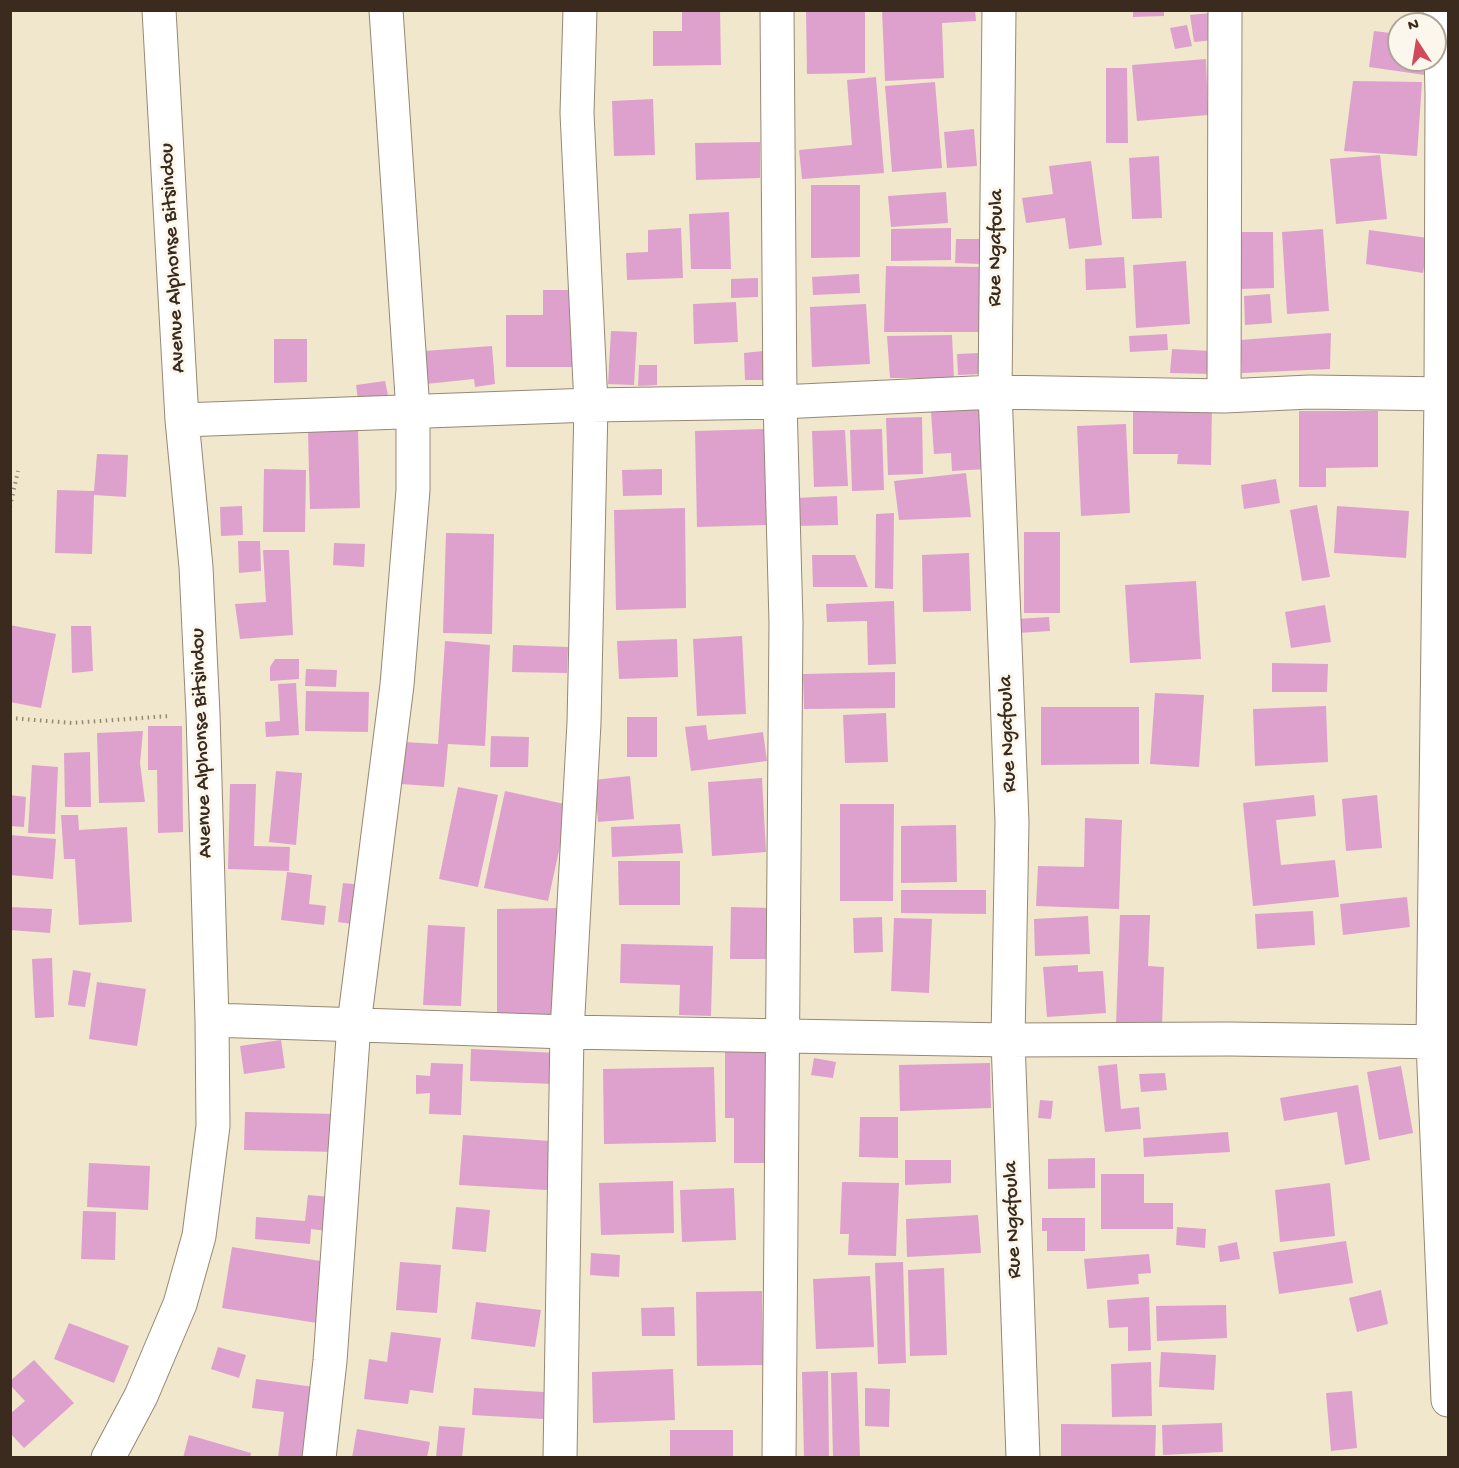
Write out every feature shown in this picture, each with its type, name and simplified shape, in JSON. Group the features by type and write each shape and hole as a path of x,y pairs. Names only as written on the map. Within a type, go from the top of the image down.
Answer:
{"street":[{"name":"Avenue Alphonse Bitsindou","path":"109,1457 141,1395 180,1304 199,1236 213,1126 203,714 196,567 182,420 159,10"},
{"path":"319,1458 330,1361 354,1024 397,685 413,490 413,411 386,10"},
{"path":"560,1458 567,1032 584,723 591,405 577,113 580,10"},
{"path":"777,10 780,402 786,622 779,1458"},
{"name":"Rue Ngafoula","path":"999,10 995,392 1012,822 1008,1040 1023,1458"},
{"path":"1224,396 1225,10"},
{"path":"1440,10 1445,394 1441,1042 1449,1400"},
{"path":"182,420 591,405 780,402 995,392 1224,396 1310,392 1445,394"},
{"path":"212,1020 567,1032 783,1036 1008,1040 1229,1039 1441,1042"}],"path":[{"path":"10,507 18,471"},
{"path":"10,718 72,723 203,714"}],"building":[{"path":"682,10 720,10 721,65 653,66 653,31 682,31"},
{"path":"806,10 865,10 865,73 807,74"},
{"path":"882,10 975,10 976,21 942,23 944,78 885,81"},
{"path":"1133,10 1164,10 1164,16 1133,17"},
{"path":"1210,13 1214,40 1194,42 1190,15"},
{"path":"1187,25 1192,46 1175,49 1170,28"},
{"path":"1374,31 1387,33 1387,70 1369,67"},
{"path":"1206,59 1208,115 1137,121 1132,65"},
{"path":"1106,68 1127,68 1128,143 1106,143"},
{"path":"1404,72 1425,72 1425,75"},
{"path":"876,77 884,173 802,179 799,150 852,145 847,80"},
{"path":"1353,81 1422,82 1417,156 1344,151"},
{"path":"935,82 942,168 892,172 885,86"},
{"path":"653,99 655,155 614,156 612,101"},
{"path":"974,129 977,166 947,168 944,132"},
{"path":"760,142 760,178 696,180 695,143"},
{"path":"1380,155 1387,219 1336,224 1330,159"},
{"path":"1159,156 1162,218 1132,219 1129,158"},
{"path":"1091,161 1102,245 1069,249 1065,218 1026,223 1022,198 1053,194 1049,166"},
{"path":"811,185 860,185 860,257 811,258"},
{"path":"946,192 948,223 891,227 888,196"},
{"path":"729,212 731,269 691,269 689,214"},
{"path":"681,228 683,278 627,280 626,253 648,252 648,230"},
{"path":"951,228 951,260 891,261 891,229"},
{"path":"1323,229 1329,311 1287,314 1282,232"},
{"path":"1369,230 1428,238 1423,273 1366,264"},
{"path":"1239,232 1273,232 1274,288 1240,289"},
{"path":"956,239 982,239 981,264 955,263"},
{"path":"1124,257 1126,288 1086,290 1085,259"},
{"path":"1186,261 1190,324 1136,328 1133,265"},
{"path":"886,266 983,267 983,332 884,332"},
{"path":"859,274 860,293 813,295 812,277"},
{"path":"758,278 758,297 731,298 731,279"},
{"path":"543,290 580,290 580,367 506,367 506,315 543,315"},
{"path":"1270,294 1272,323 1245,325 1244,296"},
{"path":"736,302 738,342 694,344 693,304"},
{"path":"866,304 870,364 812,367 810,307"},
{"path":"611,331 637,332 634,385 608,384"},
{"path":"1331,333 1330,369 1242,373 1240,340"},
{"path":"1167,334 1168,350 1130,352 1129,336"},
{"path":"952,335 954,378 890,378 887,336"},
{"path":"274,339 307,339 307,382 274,383"},
{"path":"492,346 495,384 475,387 474,379 426,384 424,351"},
{"path":"1172,349 1212,351 1211,374 1170,373"},
{"path":"763,351 765,380 745,380 744,353"},
{"path":"980,353 981,374 958,375 957,354"},
{"path":"639,365 657,365 657,385 638,386"},
{"path":"385,381 388,395 358,400 356,385"},
{"path":"1133,406 1212,406 1211,465 1177,464 1178,454 1133,454"},
{"path":"981,408 986,469 952,471 951,453 934,454 931,412"},
{"path":"1299,411 1378,411 1378,467 1326,468 1326,487 1299,487"},
{"path":"922,417 923,474 888,475 886,418"},
{"path":"1126,424 1130,513 1081,516 1077,426"},
{"path":"358,429 360,508 310,509 308,431"},
{"path":"765,429 767,525 697,527 695,431"},
{"path":"882,429 884,490 852,491 850,430"},
{"path":"845,430 848,486 814,487 812,431"},
{"path":"97,454 128,455 126,497 94,495 92,554 55,553 57,490 94,491"},
{"path":"264,469 306,470 305,532 263,532"},
{"path":"662,469 662,495 623,496 622,470"},
{"path":"966,473 971,517 899,520 894,481"},
{"path":"1276,479 1280,503 1244,509 1241,485"},
{"path":"837,496 838,525 796,526 795,498"},
{"path":"1317,505 1330,577 1302,581 1290,510"},
{"path":"242,506 243,535 221,536 220,507"},
{"path":"1337,506 1409,511 1406,558 1334,553"},
{"path":"685,508 686,608 616,610 614,510"},
{"path":"894,513 893,589 875,588 876,514"},
{"path":"1024,532 1060,532 1060,613 1024,613"},
{"path":"446,533 494,534 492,634 443,633"},
{"path":"238,541 260,541 261,571 239,573"},
{"path":"334,543 365,544 364,567 333,565"},
{"path":"263,550 289,550 293,635 240,639 235,604 266,602"},
{"path":"969,553 971,611 923,612 922,555"},
{"path":"812,555 855,555 868,587 813,587"},
{"path":"1196,581 1201,659 1130,663 1125,585"},
{"path":"894,601 896,664 868,665 867,621 827,622 826,604"},
{"path":"1325,605 1331,642 1291,648 1285,612"},
{"path":"1049,617 1050,631 1018,633 1017,619"},
{"path":"10,625 56,634 41,708 10,702"},
{"path":"71,626 91,626 93,671 72,673"},
{"path":"742,636 746,714 697,716 693,639"},
{"path":"677,639 678,677 619,679 617,641"},
{"path":"445,641 490,645 485,746 448,744 444,787 401,784 404,742 438,744"},
{"path":"513,645 568,647 567,673 512,672"},
{"path":"275,659 299,659 299,679 270,681 270,667"},
{"path":"1272,663 1328,664 1327,692 1272,692"},
{"path":"306,669 337,670 336,687 305,686"},
{"path":"895,672 895,708 804,709 803,674"},
{"path":"296,683 299,735 266,737 265,722 280,721 278,684"},
{"path":"306,691 369,692 368,732 305,731"},
{"path":"1155,693 1204,695 1199,767 1150,764"},
{"path":"1326,706 1328,762 1255,766 1253,709"},
{"path":"1041,707 1139,707 1139,764 1041,765"},
{"path":"886,713 888,762 845,763 843,715"},
{"path":"627,717 657,717 657,757 627,757"},
{"path":"706,725 708,740 763,732 767,761 691,771 685,727"},
{"path":"148,726 182,726 183,832 158,833 157,770 148,770"},
{"path":"143,731 140,763 145,802 99,803 97,733"},
{"path":"491,736 529,737 528,767 490,767"},
{"path":"90,752 91,807 65,807 64,753"},
{"path":"32,765 58,767 55,834 28,833"},
{"path":"276,771 302,773 296,845 269,842"},
{"path":"630,776 634,819 598,822 594,780"},
{"path":"762,778 766,852 712,856 708,782"},
{"path":"230,784 256,784 254,846 290,847 289,871 228,869"},
{"path":"458,787 498,795 478,887 439,879"},
{"path":"505,791 569,805 548,901 484,888"},
{"path":"10,795 26,797 24,827 10,826"},
{"path":"1314,795 1316,816 1276,820 1281,865 1335,860 1339,897 1253,906 1243,803"},
{"path":"1377,795 1382,848 1346,851 1342,799"},
{"path":"840,804 894,804 893,901 840,901"},
{"path":"61,815 78,815 79,830 127,827 132,922 79,925 75,859 64,859"},
{"path":"1085,818 1122,820 1119,909 1036,906 1038,866 1084,867"},
{"path":"680,824 683,853 612,857 611,827"},
{"path":"956,825 957,882 901,883 901,826"},
{"path":"10,835 56,839 53,879 10,875"},
{"path":"618,861 680,861 680,905 619,905"},
{"path":"287,872 312,875 309,904 326,906 324,925 281,920"},
{"path":"343,883 363,885 359,925 338,922"},
{"path":"901,890 986,890 986,914 901,913"},
{"path":"1407,897 1410,927 1343,935 1340,904"},
{"path":"10,907 52,909 50,933 10,930"},
{"path":"731,907 773,908 772,959 730,959"},
{"path":"558,908 560,1015 497,1015 497,909"},
{"path":"1313,911 1315,945 1257,949 1255,914"},
{"path":"1120,915 1150,915 1148,966 1164,967 1162,1026 1116,1025"},
{"path":"1088,916 1090,954 1035,956 1034,919"},
{"path":"882,917 883,952 854,953 853,918"},
{"path":"894,918 932,919 929,993 891,991"},
{"path":"428,925 465,927 461,1006 423,1005"},
{"path":"621,944 713,946 711,1016 679,1015 680,985 620,983"},
{"path":"52,958 54,1017 35,1018 32,959"},
{"path":"1078,965 1078,972 1103,971 1106,1013 1047,1017 1043,967"},
{"path":"73,970 91,973 85,1007 68,1005"},
{"path":"97,982 146,989 137,1046 89,1039"},
{"path":"281,1040 285,1068 244,1074 240,1046"},
{"path":"471,1049 558,1053 556,1084 470,1081"},
{"path":"725,1050 765,1050 765,1163 734,1163 734,1118 725,1118"},
{"path":"814,1058 836,1062 833,1078 811,1075"},
{"path":"431,1063 463,1064 461,1115 429,1114 430,1093 416,1094 416,1075 430,1076"},
{"path":"990,1063 991,1108 900,1111 899,1065"},
{"path":"1117,1064 1121,1109 1139,1107 1141,1129 1105,1132 1098,1066"},
{"path":"1401,1066 1413,1133 1379,1140 1367,1072"},
{"path":"714,1067 716,1142 604,1144 603,1069"},
{"path":"1165,1073 1167,1090 1141,1092 1139,1074"},
{"path":"1358,1085 1370,1160 1345,1165 1337,1112 1284,1121 1280,1098"},
{"path":"1040,1100 1053,1101 1051,1119 1038,1118"},
{"path":"245,1112 338,1114 338,1152 244,1150"},
{"path":"860,1117 898,1117 898,1158 859,1157"},
{"path":"1228,1132 1230,1152 1144,1157 1143,1138"},
{"path":"463,1135 551,1141 547,1190 459,1185"},
{"path":"1095,1158 1095,1188 1048,1189 1048,1159"},
{"path":"905,1160 951,1160 951,1183 905,1185"},
{"path":"89,1163 150,1166 148,1210 87,1207"},
{"path":"1101,1174 1144,1174 1144,1203 1173,1203 1173,1229 1101,1229"},
{"path":"673,1181 674,1233 601,1235 599,1183"},
{"path":"842,1182 899,1183 896,1256 848,1255 849,1234 840,1234"},
{"path":"1330,1183 1335,1236 1280,1242 1275,1190"},
{"path":"734,1188 736,1240 682,1242 680,1190"},
{"path":"308,1195 330,1197 327,1231 311,1229 310,1244 255,1239 256,1217 305,1221"},
{"path":"456,1207 490,1210 486,1252 452,1249"},
{"path":"83,1211 116,1212 115,1260 81,1259"},
{"path":"978,1215 981,1253 907,1257 906,1219"},
{"path":"1042,1218 1085,1218 1085,1251 1047,1251 1047,1231 1042,1231"},
{"path":"1177,1227 1206,1229 1205,1248 1176,1245"},
{"path":"1346,1241 1353,1283 1279,1294 1273,1252"},
{"path":"1237,1242 1240,1259 1220,1262 1218,1246"},
{"path":"232,1247 327,1262 317,1323 222,1308"},
{"path":"591,1253 620,1255 619,1277 590,1275"},
{"path":"1149,1254 1151,1273 1138,1274 1139,1284 1087,1289 1084,1259"},
{"path":"400,1262 441,1265 437,1313 396,1310"},
{"path":"903,1262 906,1363 878,1364 875,1263"},
{"path":"944,1268 947,1355 910,1356 908,1270"},
{"path":"870,1276 874,1347 816,1349 813,1279"},
{"path":"1381,1290 1388,1324 1357,1332 1349,1298"},
{"path":"762,1291 763,1365 697,1366 696,1292"},
{"path":"1149,1297 1151,1350 1128,1351 1128,1327 1109,1328 1107,1300"},
{"path":"476,1302 541,1310 535,1347 471,1339"},
{"path":"1226,1305 1227,1338 1157,1341 1156,1306"},
{"path":"674,1307 675,1336 642,1336 641,1308"},
{"path":"69,1323 129,1346 114,1383 54,1359"},
{"path":"391,1332 441,1338 433,1393 410,1390 408,1404 364,1399 369,1359 387,1362"},
{"path":"218,1347 246,1355 239,1378 211,1369"},
{"path":"1161,1352 1216,1355 1214,1390 1159,1387"},
{"path":"34,1360 74,1403 24,1448 10,1433 10,1414 25,1401 10,1385 10,1381"},
{"path":"1151,1362 1152,1416 1112,1417 1111,1364"},
{"path":"673,1369 675,1420 593,1423 592,1372"},
{"path":"828,1371 829,1458 804,1458 802,1372"},
{"path":"857,1372 860,1457 833,1457 831,1373"},
{"path":"256,1379 314,1387 305,1458 278,1458 284,1412 252,1408"},
{"path":"474,1388 544,1392 543,1419 472,1415"},
{"path":"865,1388 890,1389 889,1427 865,1426"},
{"path":"1352,1391 1357,1448 1331,1451 1326,1393"},
{"path":"1222,1423 1223,1452 1163,1455 1162,1425"},
{"path":"1061,1424 1156,1425 1155,1458 1061,1458"},
{"path":"439,1426 465,1428 462,1458 436,1458"},
{"path":"357,1429 430,1442 427,1458 352,1458"},
{"path":"670,1430 733,1430 733,1458 670,1458"},
{"path":"189,1435 251,1453 250,1458 183,1458"}]}
